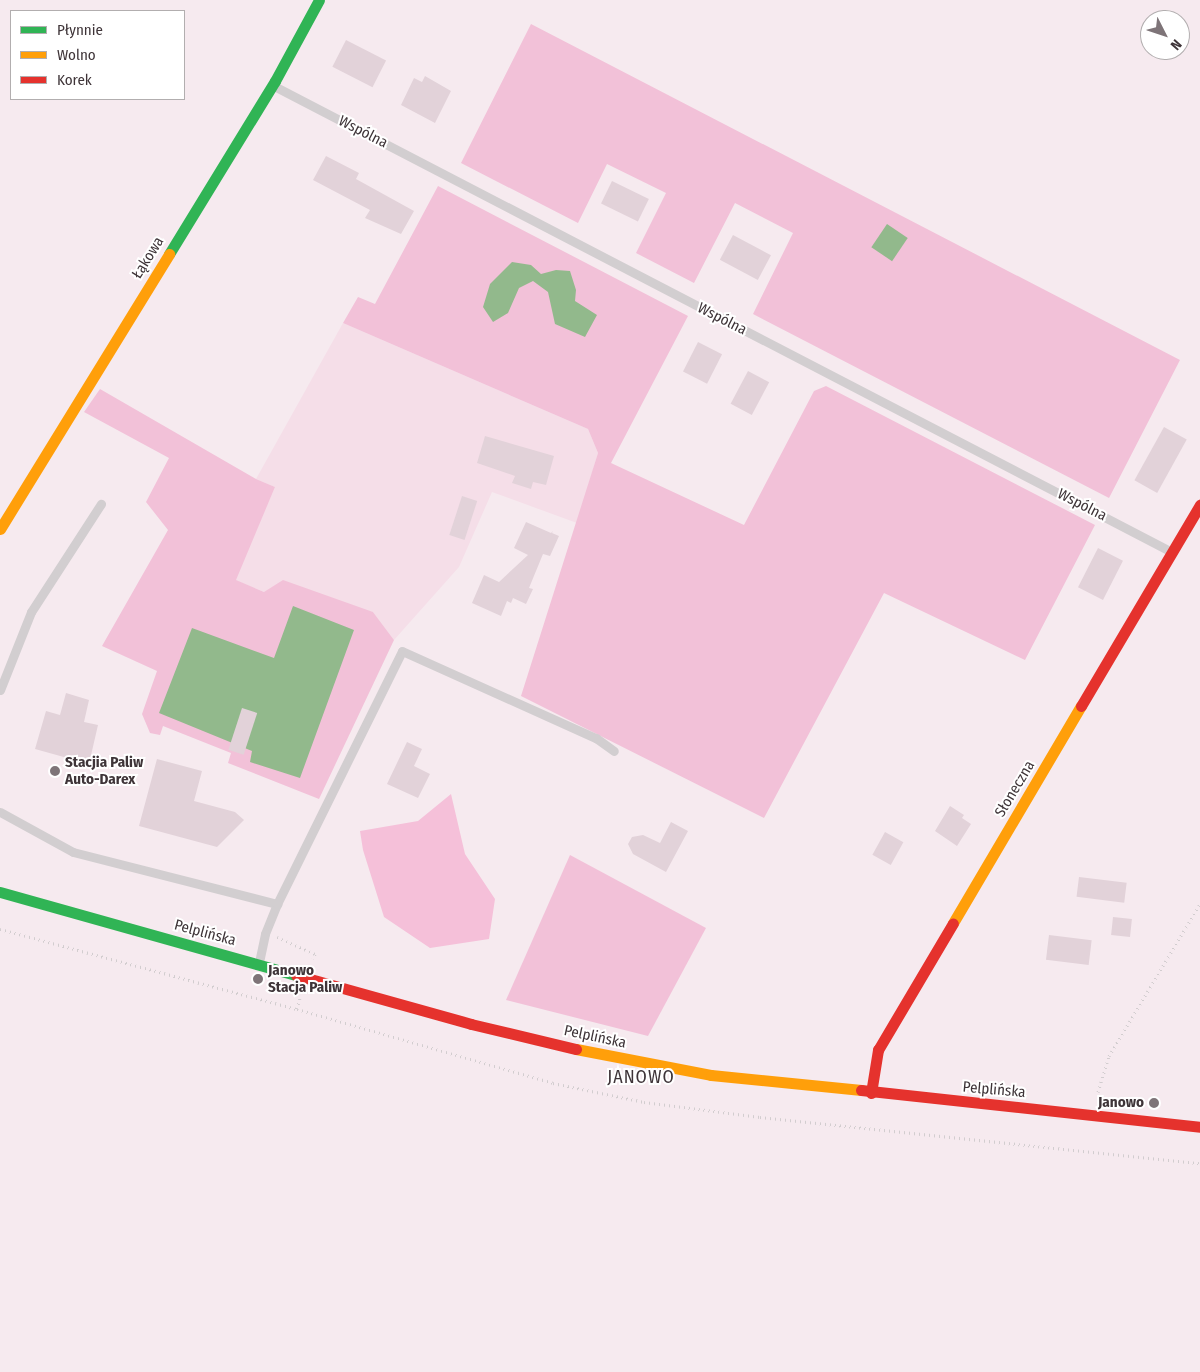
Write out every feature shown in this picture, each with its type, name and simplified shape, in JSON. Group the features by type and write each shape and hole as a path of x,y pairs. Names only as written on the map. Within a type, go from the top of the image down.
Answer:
{"street":[{"name":"Łąkowa","path":"0,529 272,85 319,0"},
{"name":"Słoneczna","path":"871,1093 878,1050 1200,505"},
{"name":"Pelplińska","path":"0,892 260,963 471,1024 596,1054 711,1076 1102,1115 1200,1127"}],"lane":[{"name":"Wspólna","path":"272,85 1172,552"},
{"path":"0,690 31,612 101,504"},
{"path":"260,963 265,934 277,904 402,651 596,738 614,751"},
{"path":"0,812 73,852 277,904"}],"path":[{"path":"1102,1115 1097,1093 1109,1056 1200,904"}],"shaded area":[{"path":"531,24 1180,360 1109,498 753,314 793,233 735,203 694,283 636,253 666,193 607,164 578,223 461,163"},
{"path":"438,186 688,316 611,463 744,525 814,391 826,386 1095,525 1025,660 884,593 764,818 521,696 598,453 588,429 343,323 358,297 375,304"},
{"path":"887,224 908,238 892,261 871,247"},
{"path":"512,262 531,265 541,274 556,270 570,271 576,290 575,301 597,315 585,337 555,324 548,292 533,281 519,288 508,313 493,322 483,307 490,284"},
{"path":"343,323 588,429 598,453 577,523 492,492 459,567 394,640 373,612 264,592 235,580 275,487 256,479"},
{"path":"100,389 256,479 275,487 236,580 264,592 283,580 373,612 394,640 319,799 228,763 231,753 163,726 160,735 150,733 142,714 157,671 102,646 168,530 146,502 169,458 84,412"},
{"path":"293,606 354,630 300,778 250,762 252,751 159,713 192,628 274,658"},
{"path":"451,794 465,854 495,899 489,939 430,948 384,917 363,850 360,831 418,821"},
{"path":"570,855 706,928 648,1036 506,1000"}],"building":[{"path":"346,40 386,60 372,87 332,67"},
{"path":"425,76 451,91 435,123 401,105 414,78 422,82"},
{"path":"326,156 359,173 356,179 414,211 401,234 365,218 370,210 313,180"},
{"path":"612,181 649,199 638,221 601,203"},
{"path":"733,235 771,255 758,280 720,260"},
{"path":"698,342 722,354 707,384 683,371"},
{"path":"748,371 769,382 752,415 731,404"},
{"path":"1164,427 1187,440 1157,493 1134,480"},
{"path":"485,436 554,456 546,485 533,482 531,489 512,483 515,476 477,463"},
{"path":"462,496 477,501 465,540 449,535"},
{"path":"526,522 551,533 553,531 552,533 559,536 550,556 543,554 529,588 533,589 526,604 513,598 511,603 507,601 501,616 472,603 484,575 499,582 528,555 514,548"},
{"path":"1098,548 1123,561 1103,600 1078,587"},
{"path":"66,693 89,700 84,722 98,725 89,764 35,749 46,711 60,715"},
{"path":"242,708 257,713 244,755 228,750"},
{"path":"407,742 422,749 414,766 430,774 418,798 387,784"},
{"path":"157,759 202,771 194,801 235,812 244,820 217,847 139,826"},
{"path":"950,806 964,815 962,818 971,824 957,846 935,831"},
{"path":"671,822 688,831 666,872 633,854 628,844 632,837 643,835 660,843"},
{"path":"885,832 903,842 891,865 872,855"},
{"path":"1079,877 1127,883 1124,903 1077,897"},
{"path":"1113,917 1132,919 1130,937 1111,935"},
{"path":"1049,935 1092,940 1089,965 1046,960"}],"traffic: fast":[{"path":"169,254 275,81 319,0"},
{"path":"0,892 296,975"}],"traffic: slow":[{"path":"0,529 169,254"},
{"path":"953,923 1081,706"},
{"path":"576,1049 711,1075 861,1090"}],"traffic: jam":[{"path":"1081,706 1200,505"},
{"path":"871,1093 878,1050 953,923"},
{"path":"296,975 471,1024 576,1049"},
{"path":"861,1090 1200,1127"}],"place":[{"name":"Stacjia Paliw Auto-Darex","path":"55,771"},
{"name":"Janowo Stacja Paliw","path":"258,979"},
{"name":"Janowo","path":"1154,1103"}],"district":[{"name":"JANOWO","path":"641,1077"}]}
